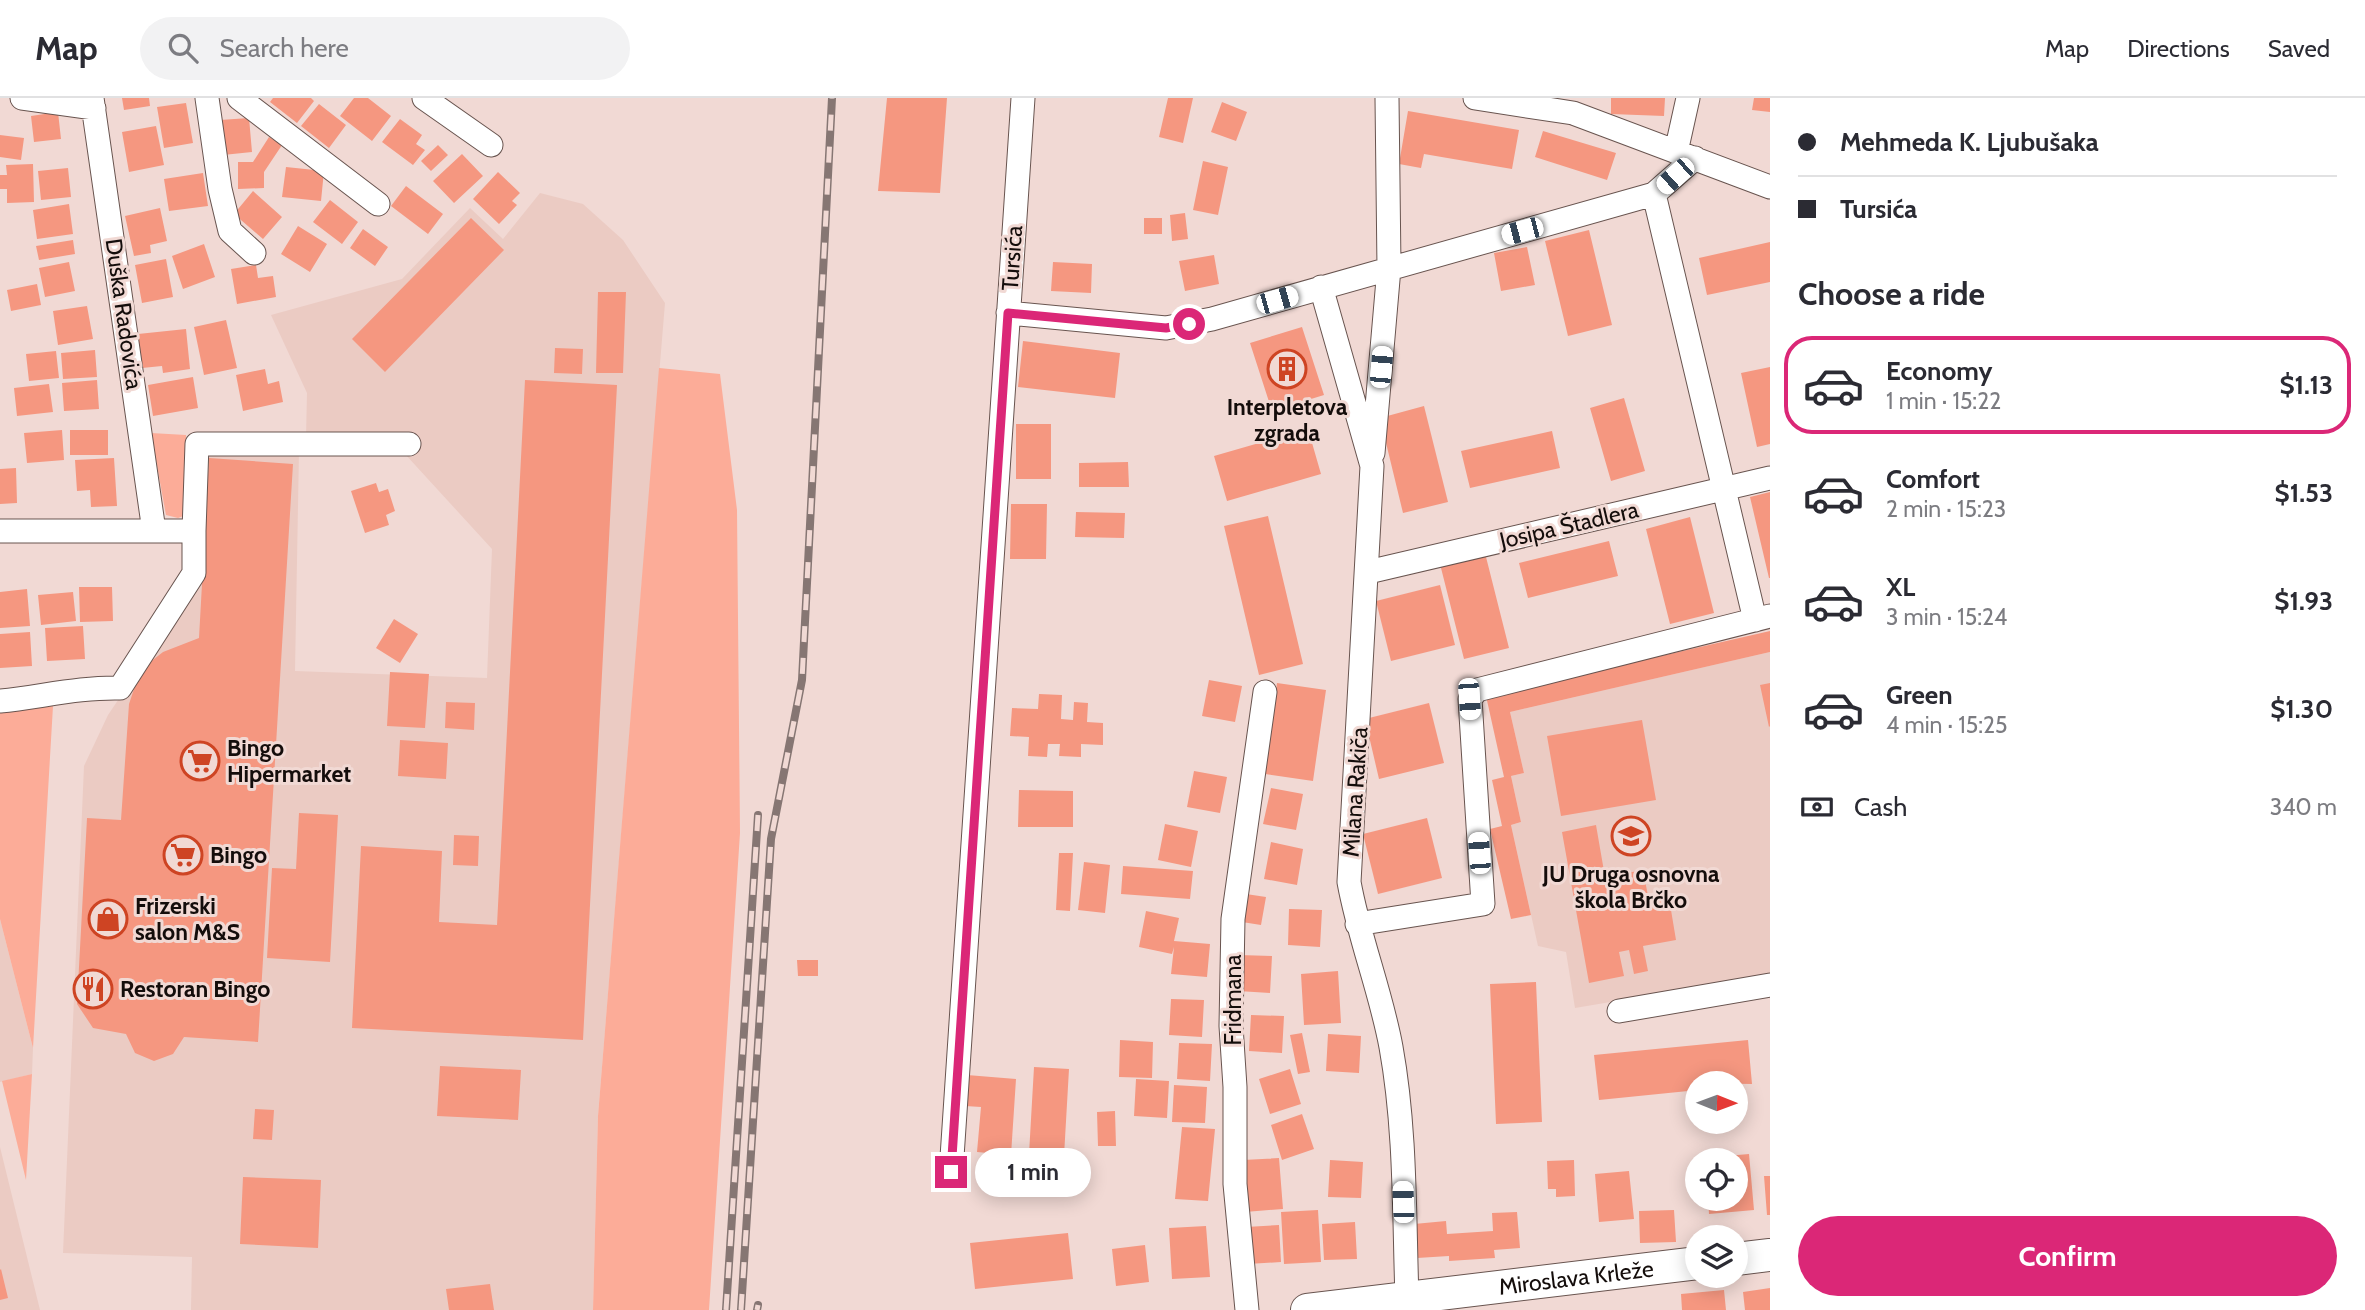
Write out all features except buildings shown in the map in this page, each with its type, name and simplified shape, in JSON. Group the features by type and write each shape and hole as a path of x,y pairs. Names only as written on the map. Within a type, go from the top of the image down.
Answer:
{"main road":[{"path":"1748,1258 1770,1255"},
{"name":"Miroslava Krleže","path":"1307,1310 1372,1306 1407,1298 1685,1265"}],"street":[{"path":"22,98 93,103"},
{"path":"208,98 220,189 230,231 254,253"},
{"path":"239,98 378,204"},
{"path":"424,98 491,145"},
{"name":"Tursića","path":"951,1172 1023,98"},
{"path":"1372,466 1389,268 1387,98"},
{"path":"1475,98 1573,113 1770,187"},
{"path":"1008,313 1166,328 1212,319 1654,194 1686,155 1688,98"},
{"name":"Duška Radovića","path":"93,103 154,531"},
{"path":"1357,924 1483,904 1469,699 1476,690 1762,618 1725,488 1654,194"},
{"name":"Milana Rakiča","path":"1321,287 1372,466 1349,882 1357,924 1391,1044 1397,1084 1407,1298"},
{"path":"0,701 54,695 88,687 120,688 194,573 197,444 408,444"},
{"name":"Josipa Štadlera","path":"1368,572 1770,478"},
{"path":"0,531 194,531"},
{"name":"Fridmana","path":"1247,1310 1235,1184 1235,1087 1231,1026 1233,919 1265,692"},
{"path":"1619,1011 1770,985"}],"shaded area":[{"path":"540,193 583,204 623,240 665,303 598,1116 593,1310 191,1310 192,1257 63,1253 84,766 108,715 198,581 203,451 299,451 295,671 487,678 492,549 405,454 306,437 307,393 271,315 402,279 470,208 503,239"},
{"path":"659,368 720,374 737,510 740,833 709,1310 593,1310 598,1116"},
{"path":"151,433 186,435 186,515 178,518 166,515"},
{"name":"JU Druga osnovna škola Brčko","path":"1770,652 1770,975 1575,1008 1566,952 1538,946 1511,825 1521,822 1511,776 1524,773 1510,712"},
{"path":"53,706 33,1048 0,919 0,711"},
{"path":"0,919 33,1048 32,1074 0,1082"},
{"path":"32,1074 26,1180 2,1081"},
{"path":"0,1147 40,1310 0,1310"}],"railway":[{"path":"741,1310 771,839 802,680 832,98"},
{"path":"726,1310 758,815"},
{"path":"757,1310 758,1305"}],"place":[{"name":"Interpletova zgrada","path":"1287,369"},
{"name":"Bingo Hipermarket","path":"200,761"},
{"name":"JU Druga osnovna škola Brčko","path":"1631,836"},
{"name":"Bingo","path":"183,855"},
{"name":"Frizerski salon M&S","path":"108,919"},
{"name":"Restoran Bingo","path":"93,989"}],"route":[{"path":"951,1172 1008,313 1127,326 1166,328 1189,324"}]}
